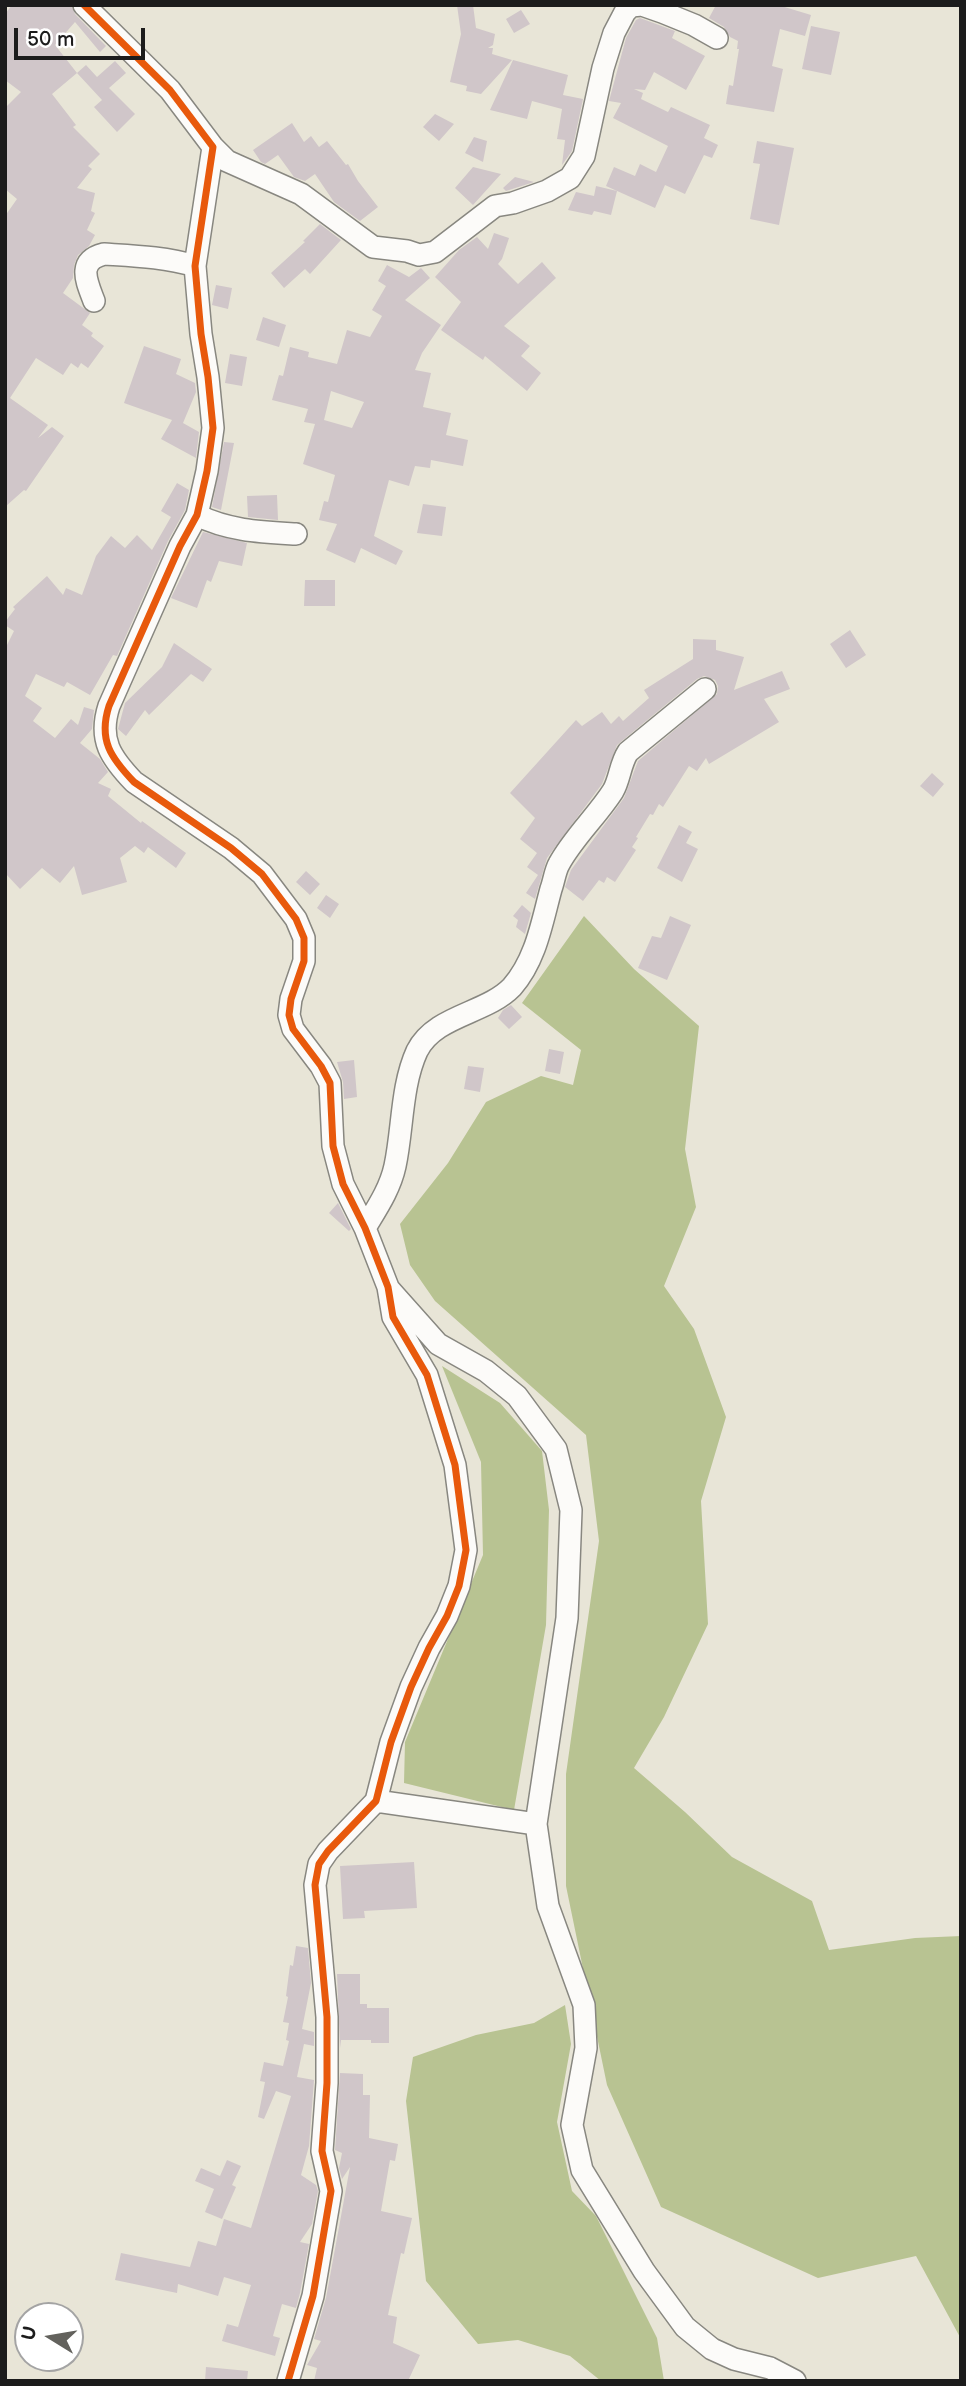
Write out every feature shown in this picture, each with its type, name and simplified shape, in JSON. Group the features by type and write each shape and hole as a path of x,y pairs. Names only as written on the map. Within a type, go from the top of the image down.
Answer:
{"street":[{"path":"84,5 170,90 213,147 227,160 301,194 373,247 419,255 435,252 495,206 513,203 547,191 570,178 584,156 603,68 614,33 631,6 642,5 663,12 717,38"},
{"path":"213,147 195,266 214,428 197,515 180,546 109,706 104,720 106,746 121,769 135,782 231,848 262,874 296,919 304,939 304,961 291,999 289,1016 300,1041 321,1066 330,1083 333,1146 343,1184 365,1228 388,1287 393,1317 428,1374 456,1465 466,1550 458,1586 447,1616 411,1688 391,1742 376,1801 319,1864 316,1885 327,2017 327,2083 322,2151 331,2190 313,2296 288,2381"},
{"path":"94,301 84,274 97,255 173,259 195,266"},
{"path":"197,515 248,531 296,534"},
{"path":"365,1228 387,1192 394,1169 408,1082 417,1052 425,1038 450,1021 502,996 513,986 524,972 534,949 559,864 612,791 628,752 705,689"},
{"path":"388,1287 438,1344 486,1371 517,1396 556,1448 571,1510 567,1618 536,1824 548,1906 584,2005 586,2048 572,2125 582,2170 643,2271 684,2327 712,2350 770,2368 795,2381"},
{"path":"376,1801 536,1824"}],"green space":[{"path":"584,916 634,969 699,1026 685,1149 696,1207 664,1286 694,1329 726,1417 701,1501 708,1624 664,1717 634,1768 732,1857 812,1901 829,1950 915,1938 961,1936 961,2339 916,2256 818,2278 661,2207 607,2085 566,1886 566,1774 599,1541 586,1435 435,1301 410,1265 400,1224 448,1163 486,1102 541,1076 573,1085 581,1050 522,1003"},
{"path":"442,1366 500,1403 542,1451 549,1510 546,1625 514,1810 404,1783 405,1742 483,1555 481,1462"},
{"path":"565,2005 571,2044 557,2122 572,2191 596,2216 657,2338 664,2381 601,2381 570,2356 518,2340 478,2344 426,2281 406,2101 413,2057 476,2035 534,2023"}],"building":[{"path":"12,5 71,5 75,14 106,46 100,52 75,22 55,45 77,73 52,94 76,125 73,127 100,154 88,166 92,169 77,188 95,193 91,211 95,213 87,230 95,235 89,246 78,255 73,278 63,293 90,313 82,325 104,346 88,368 81,363 78,368 71,363 63,375 36,358 10,398 48,425 38,438 52,427 64,436 26,491 5,507 5,216 17,199 5,189 5,108 21,92 5,80 5,14"},
{"path":"457,5 473,5 476,28 495,34 493,45 488,48 493,48 492,54 512,60 481,94 466,91 467,86 450,82 461,34"},
{"path":"716,5 778,5 811,15 805,36 780,29 772,66 783,69 774,112 726,104 729,85 733,86 739,49 738,41 730,37 724,27 709,18"},
{"path":"521,10 530,24 514,33 506,19"},
{"path":"640,18 675,31 672,38 705,56 686,90 654,72 645,90 634,89 643,93 641,99 668,112 671,107 710,125 704,138 718,145 712,158 704,155 685,194 665,185 655,208 606,186 614,167 635,176 640,164 656,172 668,146 613,118 621,103 609,101 626,38 636,20"},
{"path":"811,26 840,32 831,75 802,69"},
{"path":"513,60 568,75 563,95 583,99 572,151 562,165 565,140 557,139 562,109 532,101 527,119 490,110"},
{"path":"115,61 126,73 109,88 135,114 117,132 94,107 102,100 77,73 86,65 97,77"},
{"path":"435,114 454,124 439,141 423,127"},
{"path":"292,123 304,142 311,136 319,147 327,141 346,165 348,164 378,207 360,221 334,202 315,174 305,181 294,177 278,155 265,164 261,162 253,150"},
{"path":"474,137 487,141 483,162 465,153"},
{"path":"757,141 794,148 779,225 750,219 760,164 753,163"},
{"path":"473,167 501,174 473,205 455,188"},
{"path":"515,177 534,182 506,191 503,188"},
{"path":"596,186 617,191 611,215 594,211 592,215 568,210 576,192 594,196"},
{"path":"320,224 341,240 310,274 305,269 284,288 271,273 305,242 303,241"},
{"path":"494,233 509,238 498,264 518,284 542,262 556,278 504,326 530,346 521,356 541,373 527,391 485,356 483,360 441,330 461,302 435,277 459,250 477,237 488,249"},
{"path":"387,265 409,277 421,268 430,278 405,300 441,325 422,353 415,370 431,373 423,407 451,413 446,435 468,440 463,466 431,460 430,468 415,466 409,486 389,480 374,536 403,551 396,565 361,548 355,563 326,550 337,524 319,520 324,501 328,502 335,475 303,464 315,424 304,422 308,409 272,400 279,375 283,376 290,347 309,352 308,357 337,364 347,330 370,337 382,316 372,310 386,286 378,281","holes":["331,391 364,402 352,428 324,420"]},
{"path":"216,285 232,288 228,309 212,305"},
{"path":"263,317 286,325 279,347 256,340"},
{"path":"144,346 181,359 176,374 195,383 196,392 183,423 199,432 196,458 161,439 172,420 124,403"},
{"path":"230,354 247,357 242,386 225,383"},
{"path":"224,442 234,443 221,510 212,507"},
{"path":"177,483 189,490 185,510 168,541 117,656 113,655 90,695 67,682 64,687 36,674 25,696 42,708 33,721 55,738 71,719 78,725 84,707 94,710 92,729 80,743 100,759 108,772 98,783 111,789 108,796 141,823 142,821 186,853 176,868 148,847 144,853 135,846 120,858 127,882 82,895 74,866 60,883 42,868 20,889 5,873 5,649 14,631 5,625 5,622 15,609 13,607 47,576 63,595 66,588 82,595 96,556 111,536 125,548 137,535 152,550 171,517 161,511"},
{"path":"277,495 278,520 248,517 247,496"},
{"path":"423,504 446,507 442,536 417,533"},
{"path":"203,532 247,543 242,566 219,561 211,582 207,580 197,608 171,598"},
{"path":"305,580 335,580 335,606 304,606"},
{"path":"850,630 866,655 846,668 830,644"},
{"path":"693,639 716,640 716,650 744,657 734,690 782,671 790,689 764,699 779,722 709,764 706,758 697,771 689,766 663,807 659,804 653,815 650,814 632,847 636,850 615,882 607,877 604,883 599,880 583,901 565,887 571,870 624,798 638,761 717,694 718,686 715,680 704,676 697,679 617,745 602,784 547,858 535,899 526,893 538,875 527,867 537,853 520,839 535,818 510,793 576,720 582,726 602,712 611,724 619,716 623,721 649,698 644,690 693,659"},
{"path":"174,643 212,669 203,682 191,674 149,715 145,710 126,736 118,729 125,703 162,667"},
{"path":"932,773 944,784 933,797 920,786"},
{"path":"679,825 692,832 686,843 698,849 682,882 657,868"},
{"path":"306,871 320,884 310,895 296,882"},
{"path":"326,895 339,904 330,918 317,908"},
{"path":"522,905 531,913 525,934 516,927 518,920 513,916"},
{"path":"670,916 691,925 667,980 638,968 652,936 661,938"},
{"path":"511,1005 522,1017 509,1029 498,1018 503,1010"},
{"path":"549,1049 564,1052 560,1074 545,1071"},
{"path":"354,1060 357,1097 344,1099 343,1082 337,1062"},
{"path":"468,1066 484,1068 480,1092 464,1089"},
{"path":"338,1203 351,1229 349,1231 329,1213"},
{"path":"414,1862 417,1908 364,1911 365,1918 343,1919 340,1866"},
{"path":"296,1946 308,1948 311,1983 302,2029 314,2032 314,2046 304,2044 297,2077 314,2080 309,2146 301,2175 316,2185 318,2191 312,2224 300,2242 309,2244 300,2293 296,2308 282,2304 273,2336 280,2338 275,2356 222,2341 227,2324 238,2327 251,2285 224,2277 218,2296 178,2284 177,2293 115,2280 121,2253 190,2267 198,2241 216,2246 224,2219 251,2228 291,2096 276,2091 264,2119 258,2117 265,2082 260,2081 264,2062 283,2066 289,2041 286,2040 289,2023 283,2022 290,1965 293,1966"},
{"path":"337,1974 360,1974 360,2004 367,2004 367,2008 389,2008 389,2043 341,2040 340,2048"},
{"path":"340,2073 363,2074 363,2095 370,2095 369,2138 398,2144 395,2161 390,2160 381,2211 412,2218 404,2254 401,2253 388,2315 397,2317 393,2343 420,2355 408,2381 314,2381 317,2368 307,2365 321,2341 314,2339 326,2298 350,2167 342,2179 339,2168 342,2153 335,2150"},
{"path":"227,2160 241,2166 232,2185 236,2187 222,2219 205,2212 214,2189 195,2181 201,2168 220,2176"},
{"path":"206,2367 248,2371 247,2381 205,2381"}],"cycle path":[{"path":"84,5 170,90 213,147 195,266 213,428 207,471 197,515 180,546 109,706 106,739 113,756 134,782 231,848 262,874 296,919 304,938 304,961 291,999 289,1015 293,1029 321,1066 330,1083 333,1146 343,1184 365,1228 388,1287 393,1317 427,1375 455,1465 466,1550 459,1586 411,1687 391,1742 376,1801 319,1864 315,1885 327,2017 327,2083 322,2151 331,2191 313,2296 288,2381"}]}
